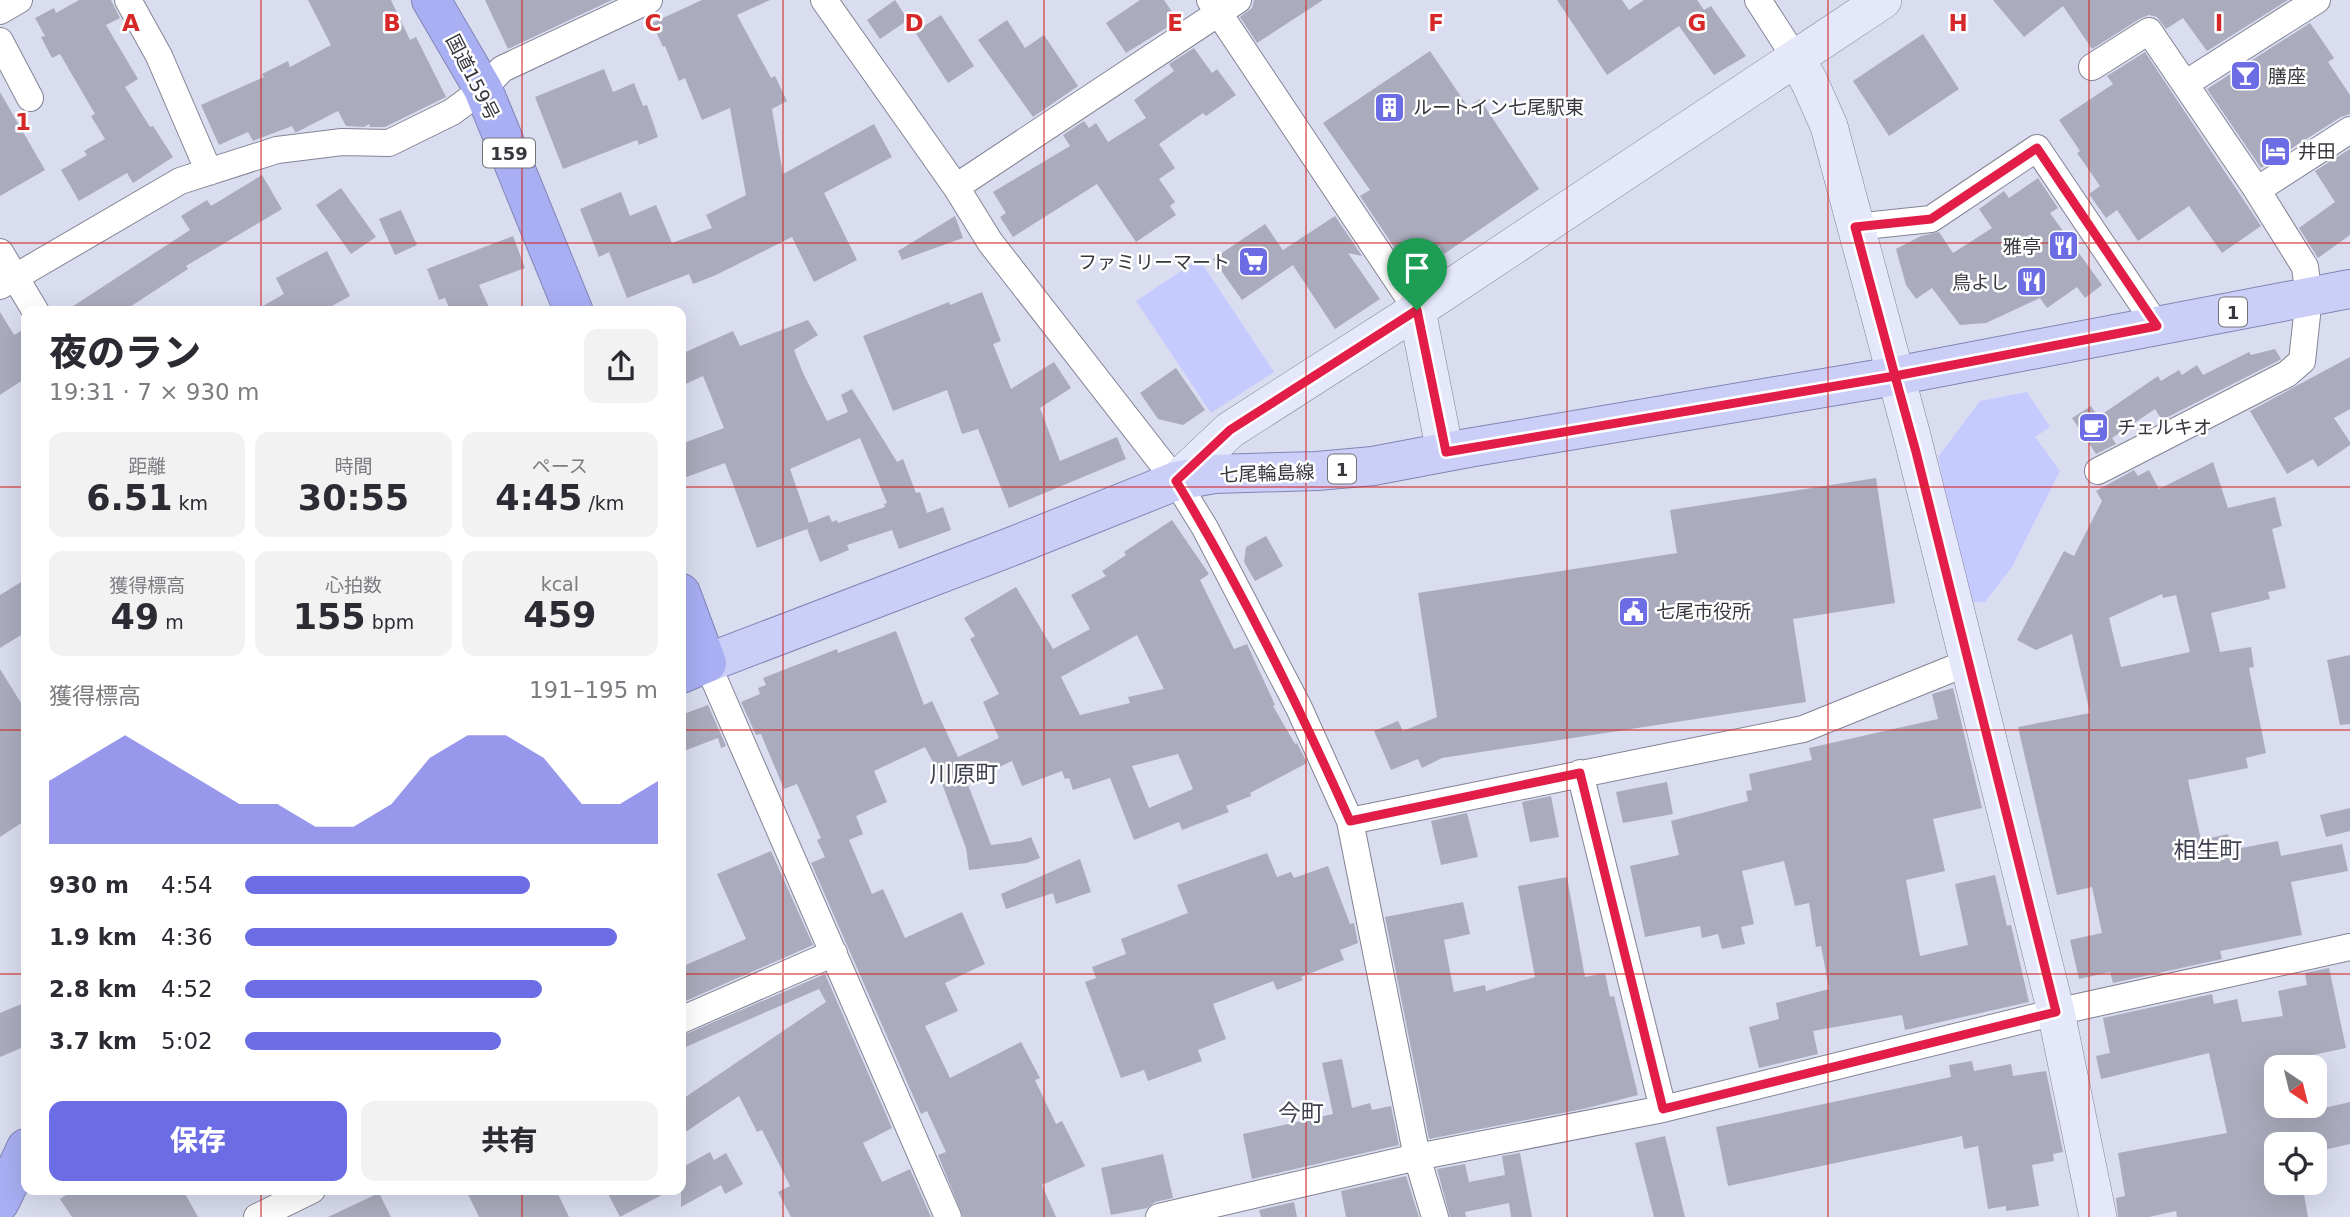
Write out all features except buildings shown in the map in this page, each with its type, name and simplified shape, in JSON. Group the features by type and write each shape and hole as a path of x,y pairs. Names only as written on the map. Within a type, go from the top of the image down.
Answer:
{"highway":[{"name":"国道159号","path":"431,0 483,89 572,306"},
{"path":"686,622 694,668"},
{"path":"0,1202 21,1158"}],"main road":[{"name":"七尾輪島線","path":"694,668 1176,481 1214,474 1317,471 1373,466 1895,376 2350,289"}],"street":[{"path":"0,11 19,0"},
{"path":"128,0 159,56 209,172"},
{"path":"7,281 180,181 277,150 342,142 389,143 452,112 483,89 502,68 649,0"},
{"path":"824,0 957,187 990,242 1176,481 1205,528 1299,708 1350,821 1417,1157 1434,1217"},
{"path":"1758,0 1809,80 1829,126 1914,444 2056,1012 2098,1217"},
{"path":"1176,481 1230,430 1417,310 1883,0"},
{"path":"2185,84 2316,0"},
{"path":"957,187 1222,4 1417,310 1446,452"},
{"path":"2092,67 2149,30 2257,190 2305,267 2309,297 2302,360 2287,374 2098,471"},
{"path":"0,41 30,98"},
{"path":"2257,190 2350,130"},
{"path":"1855,227 1931,219 2037,148 2157,326"},
{"path":"0,252 7,281 30,306"},
{"path":"1350,821 1803,729 1969,662"},
{"path":"694,668 834,953 948,1217"},
{"path":"1580,773 1663,1109"},
{"path":"1159,1217 1417,1157 1663,1109 2056,1012 2350,947"},
{"path":"686,1018 834,953"},
{"path":"257,1217 302,1195"}],"shaded area":[{"path":"1199,259 1274,372 1211,413 1136,301"},
{"path":"2027,392 2050,427 2035,437 2060,471 2012,567 1985,602 1968,602 1938,457 1980,401"}],"place":[{"name":"膳座","path":"2245,76"},
{"name":"ルートイン七尾駅東","path":"1390,107"},
{"name":"井田","path":"2275,151"},
{"name":"雅亭","path":"2064,246"},
{"name":"ファミリーマート","path":"1253,262"},
{"name":"鳥よし","path":"2032,282"},
{"name":"チェルキオ","path":"2094,427"},
{"name":"七尾市役所","path":"1633,611"}],"district":[{"name":"川原町","path":"964,774"},
{"name":"相生町","path":"2208,850"},
{"name":"今町","path":"1301,1113"}],"route":[{"path":"1417,310 1230,430 1176,481 1205,528 1299,708 1350,821 1580,773 1663,1109 2056,1012 1895,376 2157,326 2037,148 1931,219 1855,227 1895,376 1446,452 1417,310"}]}
